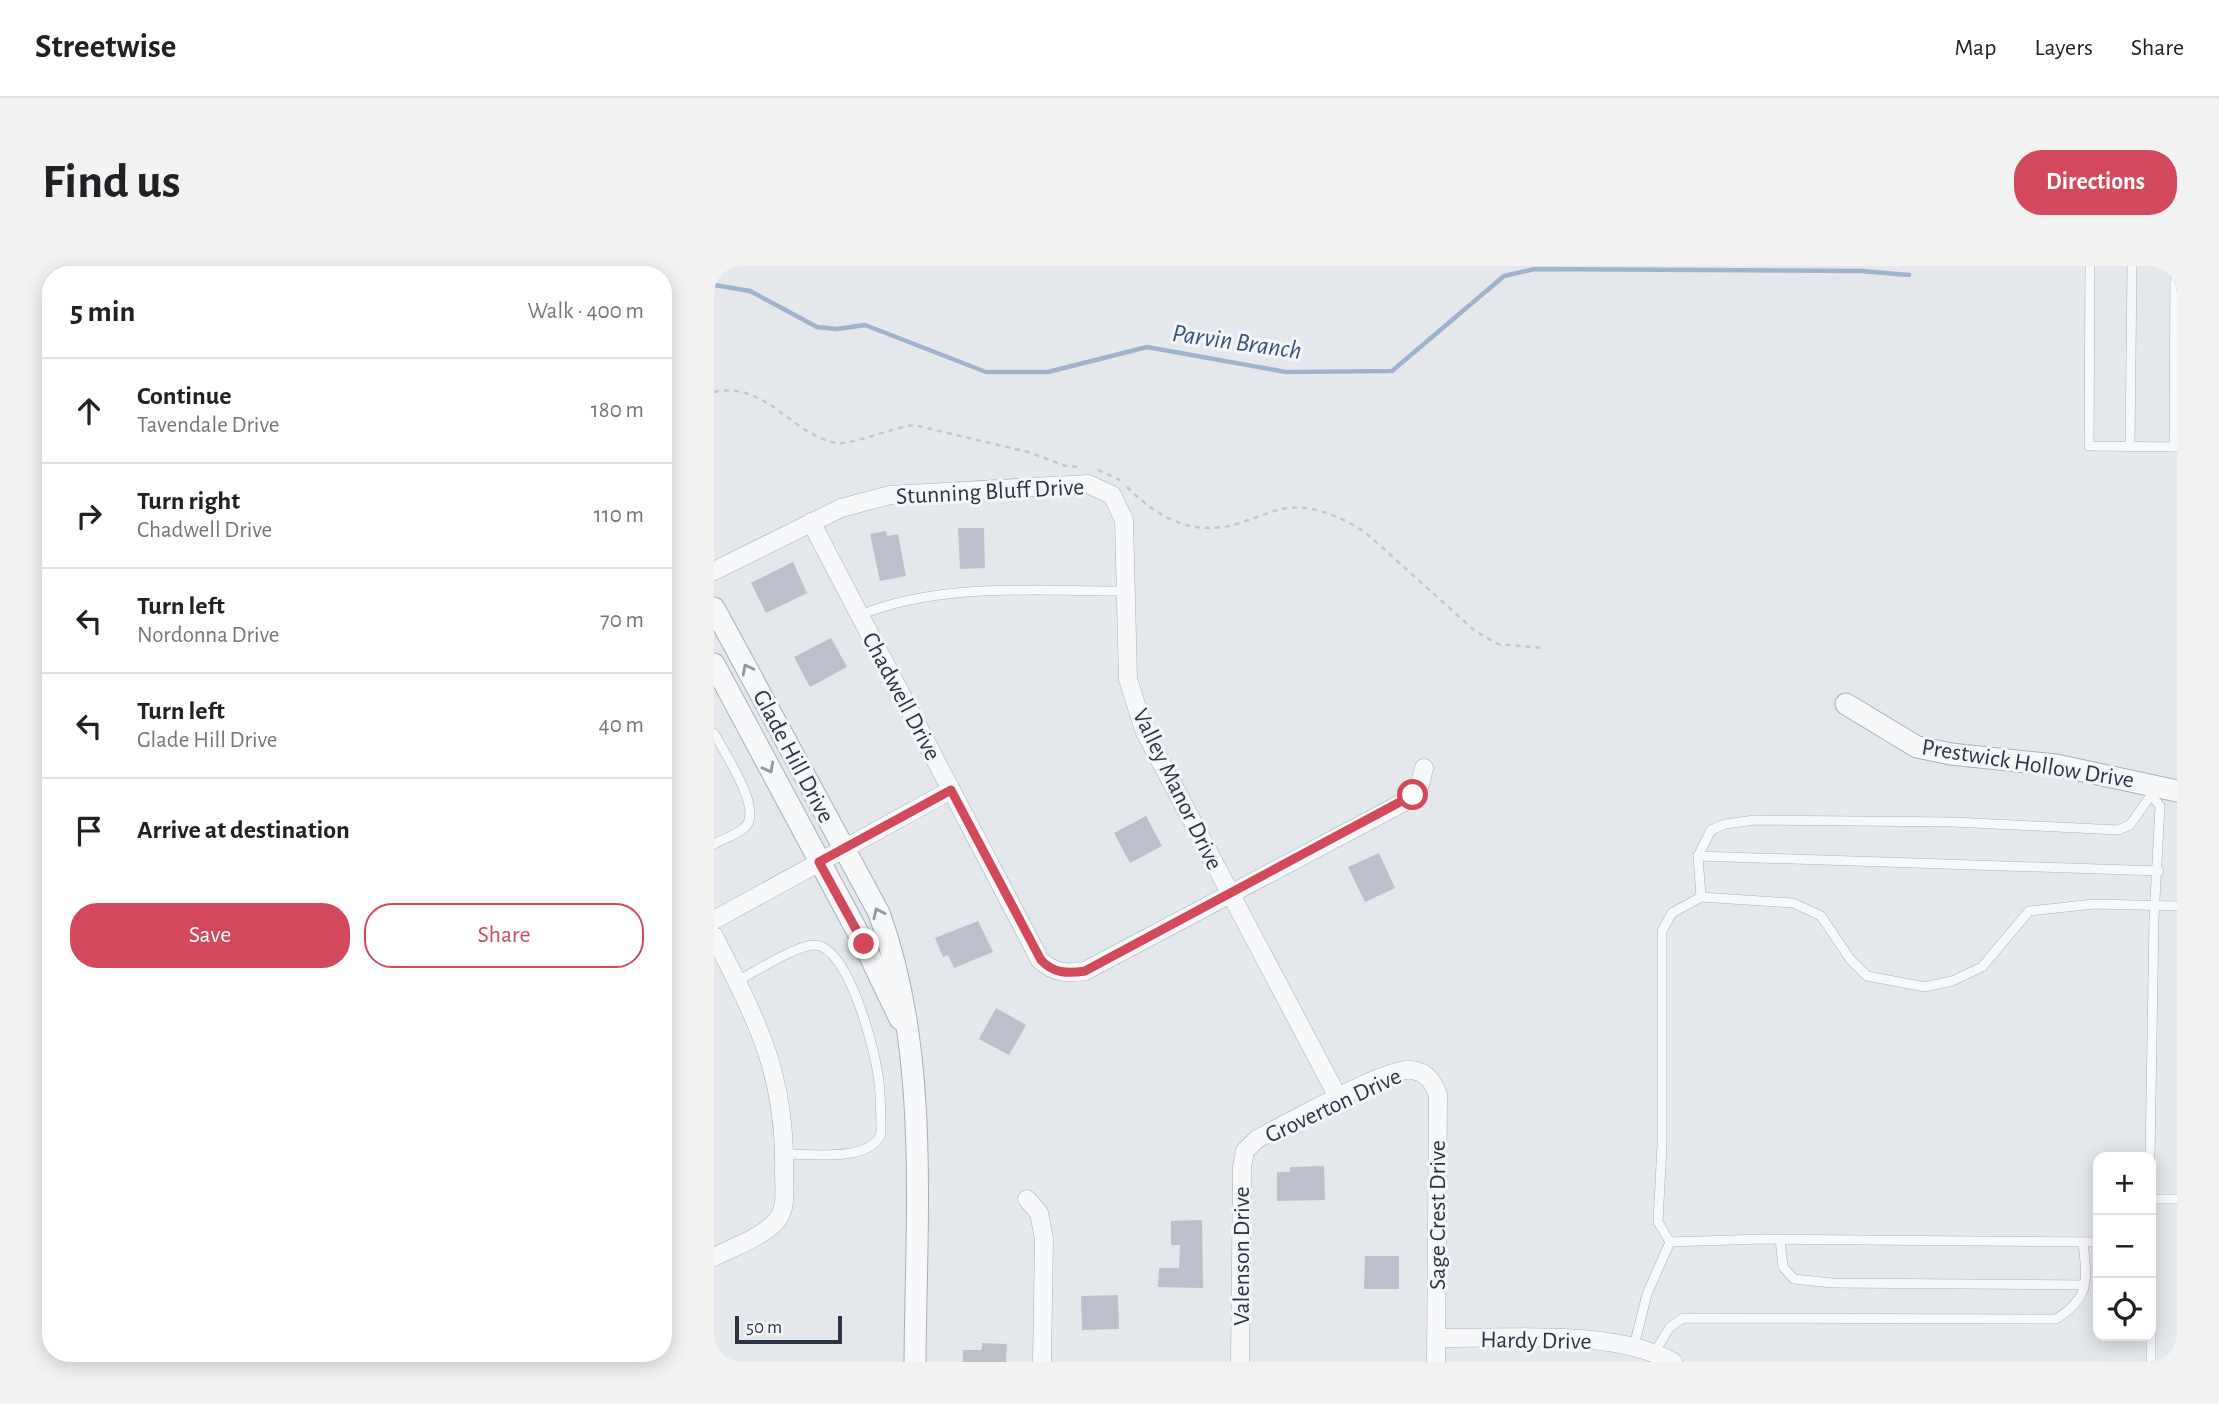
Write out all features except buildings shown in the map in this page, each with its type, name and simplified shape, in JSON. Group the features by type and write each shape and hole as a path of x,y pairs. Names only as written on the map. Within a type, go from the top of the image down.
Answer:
{"street":[{"name":"Stunning Bluff Drive","path":"714,571 841,508 908,492 1088,484 1112,495"},
{"name":"Valley Manor Drive","path":"1112,495 1124,520 1128,680 1143,730 1339,1099"},
{"name":"Chadwell Drive","path":"811,522 1041,960 1048,967 1061,972 1085,971 1230,894"},
{"name":"Glade Hill Drive","path":"714,608 844,849 886,934 905,1003 917,1137 915,1362"},
{"name":"Glade Hill Drive","path":"714,664 905,1026"},
{"name":"Prestwick Hollow Drive","path":"1846,704 1917,747 1951,754 2056,765 2153,790 2177,791"},
{"path":"1230,894 1404,802 1419,788 1424,768"},
{"path":"714,920 951,790"},
{"path":"714,936 761,1028 779,1085 785,1154 784,1200 780,1217 769,1228 714,1257"},
{"name":"Groverton Drive","path":"1245,1151 1257,1139 1398,1070 1424,1073"},
{"name":"Sage Crest Drive","path":"1424,1073 1433,1082 1438,1095 1436,1362"},
{"name":"Valenson Drive","path":"1240,1362 1241,1167 1245,1151"},
{"path":"1027,1199 1039,1213 1044,1238 1042,1362"},
{"name":"Hardy Drive","path":"1436,1338 1602,1340 1634,1346 1673,1362"}],"lane":[{"path":"2090,266 2089,446 2175,447 2175,266"},
{"path":"2130,446 2132,266"},
{"path":"860,615 901,600 935,595 1124,591"},
{"path":"714,733 750,801 751,815 745,828 714,844"},
{"path":"1701,897 1698,856 1711,830 1726,824 1755,820 1954,822 2118,830 2130,825 2153,790"},
{"path":"2150,1152 2155,907 2159,871 2160,806 2153,790"},
{"path":"1698,856 2159,871"},
{"path":"1670,1242 1658,1222 1662,1145 1662,931 1672,914 1701,897 1793,903 1821,916 1850,959 1867,976 1925,987 1952,981 1982,967 2029,911 2094,904 2177,906"},
{"path":"737,982 806,946 823,947 838,960 865,1020 873,1049 881,1105 879,1140 859,1153 785,1154"},
{"path":"2156,1199 2177,1199"},
{"path":"1670,1242 1780,1239 2093,1242"},
{"path":"1780,1239 1783,1267 1794,1279 1832,1283 2084,1285"},
{"path":"1634,1346 1647,1294 1670,1242"},
{"path":"1654,1353 1670,1327 1683,1318 2056,1319 2077,1305 2087,1276 2083,1242"},
{"path":"2151,1341 2151,1362"}],"path":[{"path":"714,392 743,392 763,399 810,432 840,444 898,426 914,425 1028,452 1066,466 1106,471 1117,477 1143,504 1180,525 1205,530 1226,527 1292,507 1346,520 1366,533 1475,631 1498,644 1543,648"}],"waterway":[{"name":"Parvin Branch","path":"714,285 750,291 817,327 837,329 865,325 986,372 1048,372 1147,347 1286,372 1392,371 1504,276 1535,269 1861,271 1909,275"}],"route":[{"path":"864,944 819,862 951,790 1041,960 1048,967 1072,973 1085,971 1413,795"}]}
